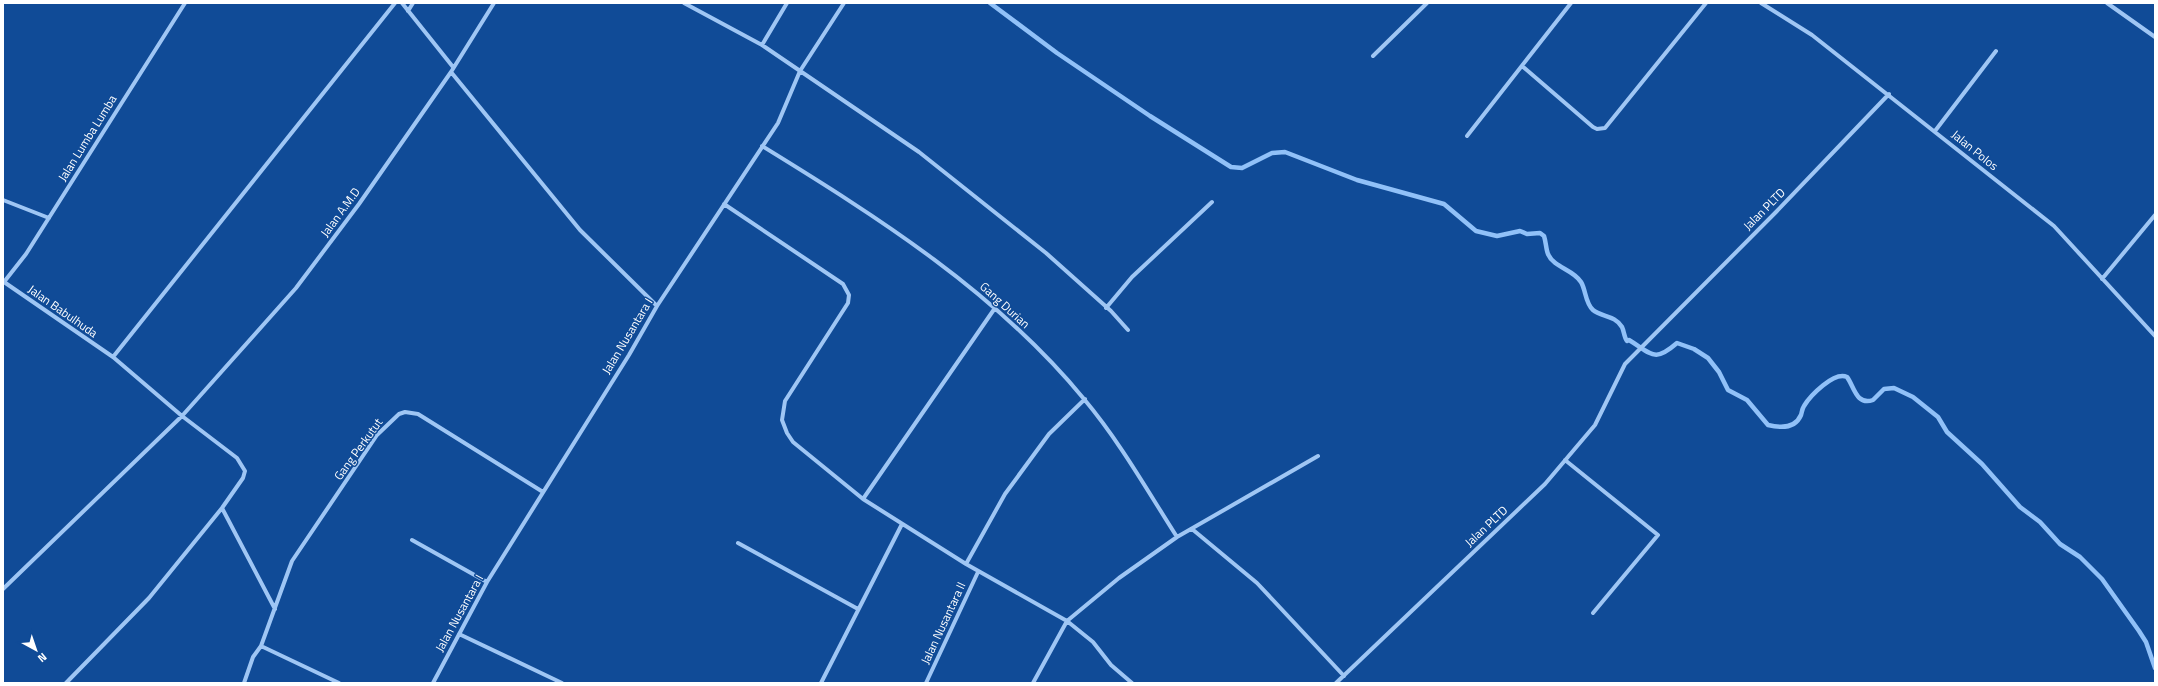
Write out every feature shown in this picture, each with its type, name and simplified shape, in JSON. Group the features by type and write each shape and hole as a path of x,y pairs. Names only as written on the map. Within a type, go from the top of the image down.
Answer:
{"street":[{"name":"Jalan Lumba Lumba","path":"4,282 26,254 185,3"},
{"path":"113,357 395,3"},
{"path":"402,3 453,67"},
{"path":"408,11 413,3"},
{"name":"Jalan A.M.D","path":"3,588 182,416 296,288 359,204 450,72 494,3"},
{"path":"684,3 762,45 919,152 1046,253 1128,330"},
{"path":"762,45 787,3"},
{"name":"Jalan Nusantara I","path":"433,683 487,582 629,355 657,306 778,123 800,71 844,3"},
{"path":"1373,56 1427,3"},
{"path":"1467,136 1570,3"},
{"path":"1522,66 1593,127 1597,129 1605,128 1706,3"},
{"name":"Jalan Polos","path":"1761,3 1812,35 1935,130 2054,226 2155,336"},
{"path":"2108,3 2155,37"},
{"path":"1935,130 1996,51"},
{"path":"450,72 580,230 657,306"},
{"name":"Jalan PLTD","path":"1336,683 1545,484 1595,425 1625,364 1889,94"},
{"name":"Gang Durian","path":"762,146 897,232 942,264 995,308 1042,352 1085,399 1128,458 1177,537"},
{"path":"3,200 49,218"},
{"path":"1106,308 1132,277 1212,202"},
{"path":"724,204 843,284 849,295 848,303 785,401 782,420 787,433 793,442 863,499 978,572 1067,621 1093,642 1111,665 1132,683"},
{"path":"2102,279 2155,215"},
{"name":"Jalan Babulhuda","path":"4,282 113,357 182,416 237,458 244,467 245,472 243,478 222,508"},
{"path":"863,499 995,308"},
{"path":"966,564 1005,494 1049,434 1085,399"},
{"name":"Gang Perkutut","path":"244,683 253,657 261,646 292,561 377,435 393,418 405,412 418,414 543,492"},
{"path":"1032,683 1067,621 1119,578 1177,537 1318,456"},
{"path":"1565,460 1658,535 1593,613"},
{"path":"66,683 149,598 222,508 275,609"},
{"path":"821,683 902,524"},
{"path":"1192,528 1257,583 1344,676"},
{"path":"412,540 487,582"},
{"path":"738,543 858,609"},
{"name":"Jalan Nusantara II","path":"926,683 978,572"},
{"path":"459,634 562,683"},
{"path":"261,646 339,683"}],"waterway":[{"path":"990,3 1057,53 1150,116 1231,167 1242,168 1272,153 1285,152 1357,180 1444,204 1476,231 1497,236 1520,231 1527,234 1540,233 1544,236 1547,252 1551,259 1578,278 1583,285 1590,307 1596,312 1616,320 1622,327 1627,341 1629,340 1648,352 1658,355 1677,343 1694,349 1708,358 1719,372 1728,390 1747,400 1768,425 1782,427 1795,423 1811,396 1829,381 1842,376 1847,377 1856,394 1863,400 1873,400 1884,389 1894,388 1913,397 1938,417 1947,432 1982,464 2020,507 2040,522 2060,544 2080,557 2102,579 2146,642 2155,668"}]}
